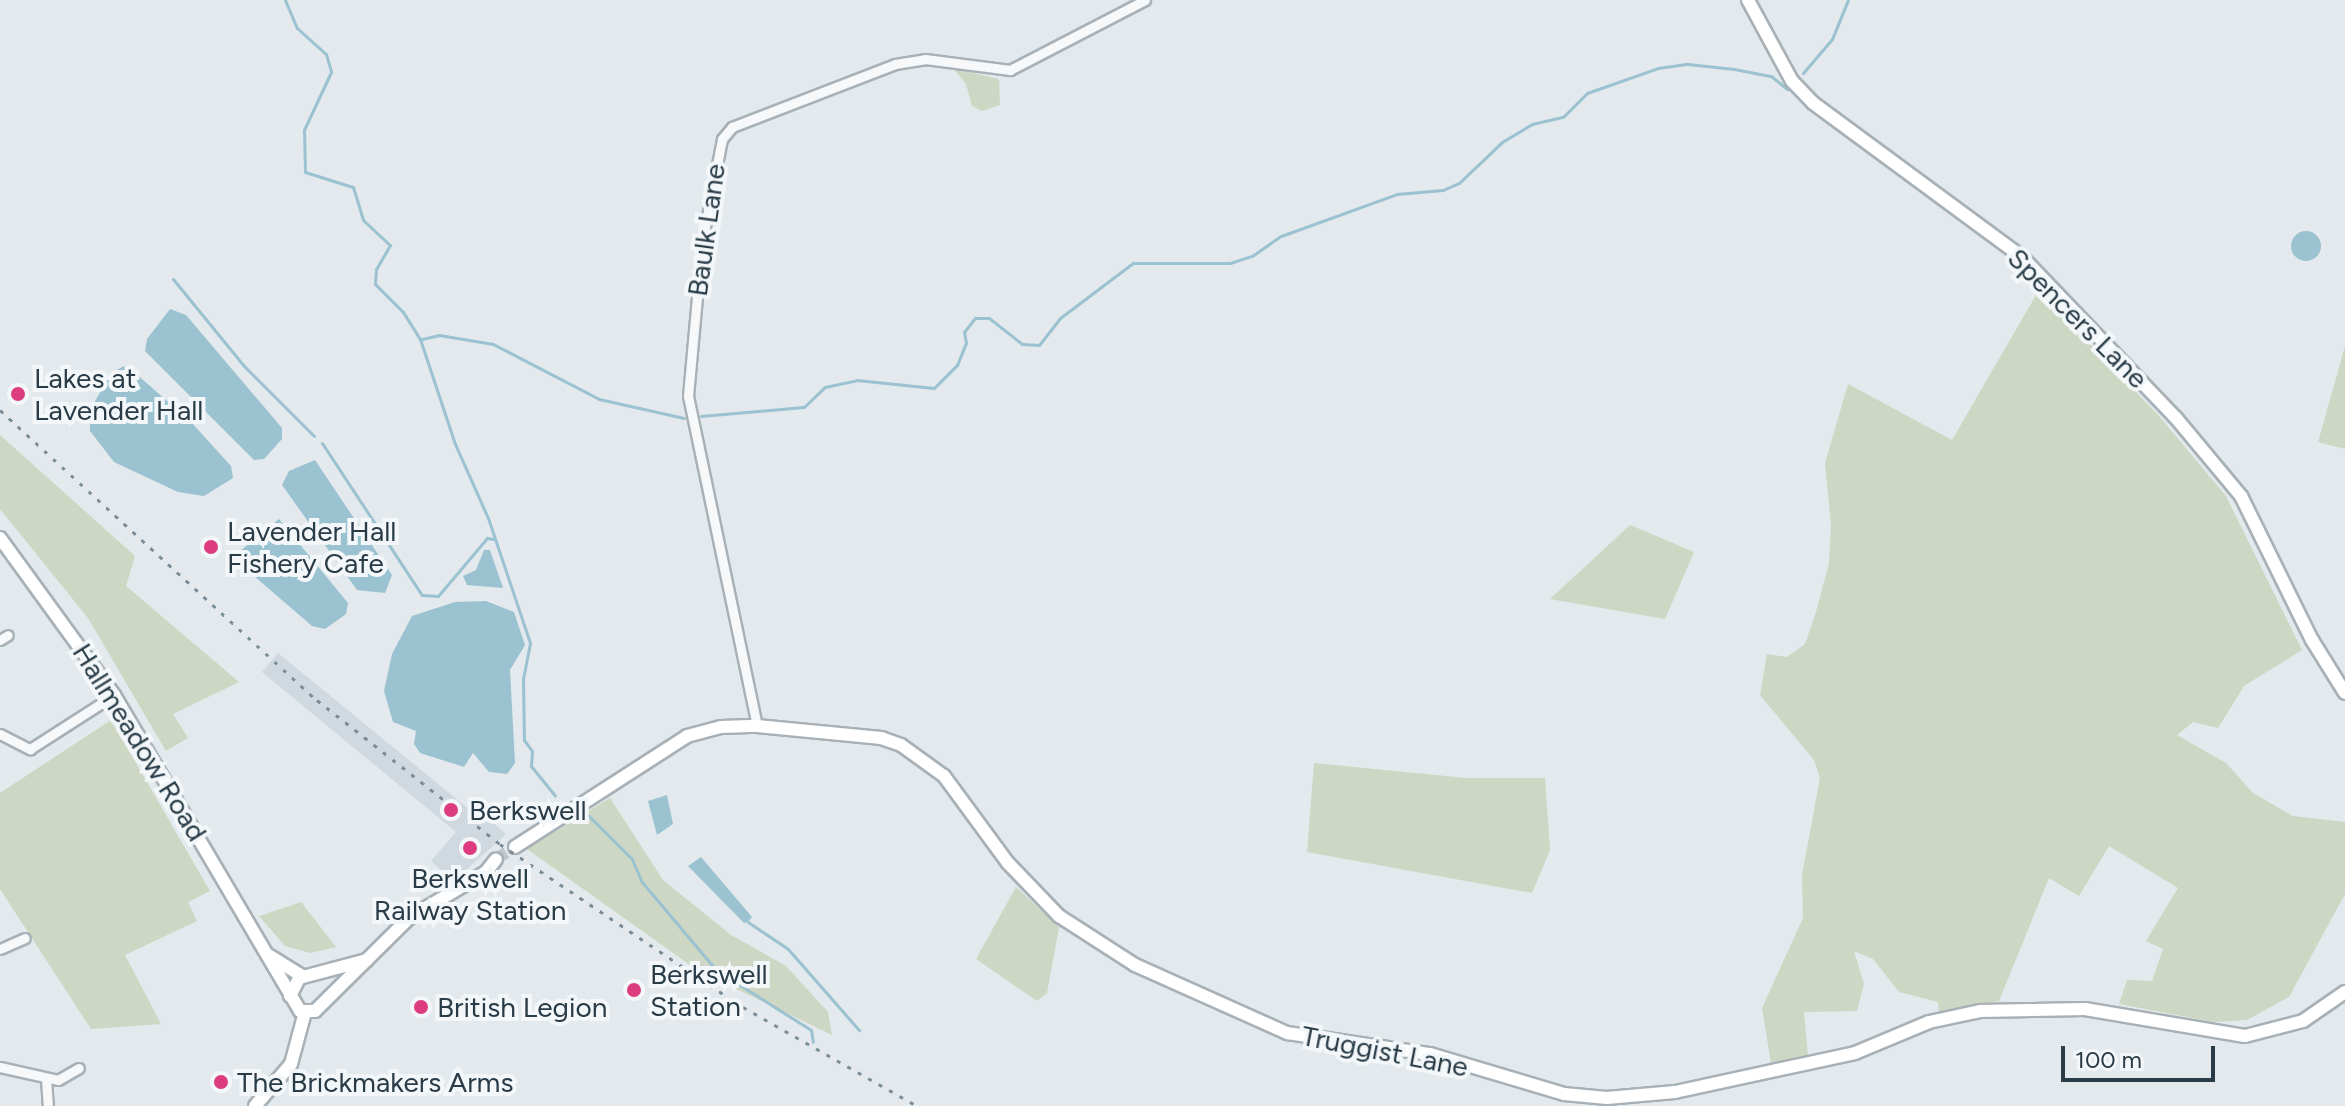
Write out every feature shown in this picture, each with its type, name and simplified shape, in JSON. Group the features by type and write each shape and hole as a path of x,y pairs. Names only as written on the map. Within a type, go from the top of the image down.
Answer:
{"street":[{"name":"Baulk Lane","path":"757,726 688,396 702,242 722,139 732,127 895,64 925,59 1010,70 1145,0"},
{"name":"Spencers Lane","path":"1748,0 1792,81 1813,103 2023,258 2176,418 2241,496 2312,640 2345,693"},
{"name":"Hallmeadow Road","path":"0,538 114,695 290,996"},
{"path":"0,734 30,749 114,695"},
{"name":"Truggist Lane","path":"515,847 687,736 721,727 757,726 881,738 901,745 944,776 1008,863 1059,916 1174,984 1287,1033 1430,1054 1564,1094 1607,1098 1675,1092 1855,1053 1952,1016 2003,1009 2134,1014 2245,1036 2303,1021 2345,992"},
{"path":"305,1012 315,1011 409,918 486,872 496,859"},
{"path":"0,949 25,938"},
{"name":"Hallmeadow Road","path":"268,954 310,977"},
{"path":"305,1012 290,996 292,985 370,958"},
{"path":"310,977 326,989 326,1000"},
{"path":"255,1106 291,1064 305,1012"},
{"path":"0,1067 58,1080 79,1068"},
{"path":"46,1079 48,1106"}],"shaded area":[{"path":"278,653 476,815 480,812 506,834 454,881 431,861 456,832 262,672"}],"green space":[{"path":"953,68 999,79 1000,105 982,111 972,106 966,84"},
{"path":"2039,290 2159,416 2226,496 2302,650 2244,686 2218,728 2193,722 2177,735 2226,763 2253,793 2293,816 2345,822 2345,894 2289,997 2247,1020 2213,1022 2119,1004 2127,980 2152,981 2163,949 2146,941 2178,888 2109,846 2079,896 2049,878 1999,1001 1939,1013 1938,1002 1899,992 1873,959 1854,951 1864,984 1857,1011 1804,1012 1808,1055 1771,1063 1762,1008 1803,918 1802,875 1820,778 1814,760 1760,695 1767,654 1787,657 1805,644 1816,612 1829,563 1831,524 1825,463 1848,384 1952,440"},
{"path":"2345,346 2345,449 2318,442"},
{"path":"0,435 135,556 126,586 239,682 173,714 188,738 166,751 88,618 0,509"},
{"path":"1630,525 1694,552 1665,619 1550,599"},
{"path":"111,720 210,891 188,902 197,921 125,955 161,1024 91,1029 0,889 0,793"},
{"path":"1314,763 1466,778 1545,778 1550,850 1532,893 1307,852"},
{"path":"610,798 663,880 731,935 786,966 828,1012 832,1035 697,970 527,849"},
{"path":"1016,887 1059,927 1047,993 1037,1001 976,959"},
{"path":"301,902 336,947 310,953 285,946 259,916"}],"water":[{"path":"2306,231 2317,235 2321,246 2317,257 2306,261 2295,257 2291,246 2295,235"},
{"path":"170,309 186,315 282,428 282,439 264,459 254,460 145,351 147,339"},
{"path":"126,365 190,421 231,466 233,478 204,496 178,492 114,462 90,431 90,410 111,373"},
{"path":"315,460 392,575 385,593 357,590 282,485 289,471"},
{"path":"279,519 348,603 346,614 325,629 312,626 239,563 239,552"},
{"path":"484,550 490,550 503,588 467,585 463,576 476,570"},
{"path":"486,601 514,612 525,645 510,670 515,763 507,774 489,772 473,753 464,767 420,753 414,744 416,731 393,722 384,691 392,654 412,616 455,602"},
{"path":"667,795 673,824 657,835 648,801"},
{"path":"701,857 752,917 748,922 744,923 688,866"}],"waterway":[{"path":"285,0 297,28 326,54 331,72 304,130 305,172 353,187 363,220 390,245 376,269 375,284 403,312 420,339 455,444 488,518 530,643 523,679 524,740 532,751 531,766 555,796"},
{"path":"1803,73 1832,39 1848,0"},
{"path":"701,416 804,407 825,387 857,380 934,388 957,365 966,343 964,332 975,318 989,318 1022,344 1039,345 1060,318 1133,263 1230,263 1252,256 1281,236 1397,194 1443,190 1459,183 1502,142 1532,124 1563,117 1587,93 1658,68 1688,64 1734,69 1771,76 1787,89"},
{"path":"173,279 244,366 314,436"},
{"path":"422,339 439,335 493,344 599,399 684,418"},
{"path":"322,443 422,595 438,596 487,538 493,539"},
{"path":"588,815 632,859 642,882 716,970 811,1030 813,1042"},
{"path":"748,922 788,949 859,1030"}],"tunnel":[{"path":"496,859 515,847"}],"railway":[{"path":"0,410 317,700 500,844 743,1007 917,1106"}],"place":[{"name":"Lakes at Lavender Hall","path":"18,394"},
{"name":"Lavender Hall Fishery Cafe","path":"211,547"},
{"name":"Berkswell","path":"451,810"},
{"name":"Berkswell Railway Station","path":"470,848"},
{"name":"Berkswell Station","path":"634,990"},
{"name":"British Legion","path":"421,1007"},
{"name":"The Brickmakers Arms","path":"221,1082"}]}
